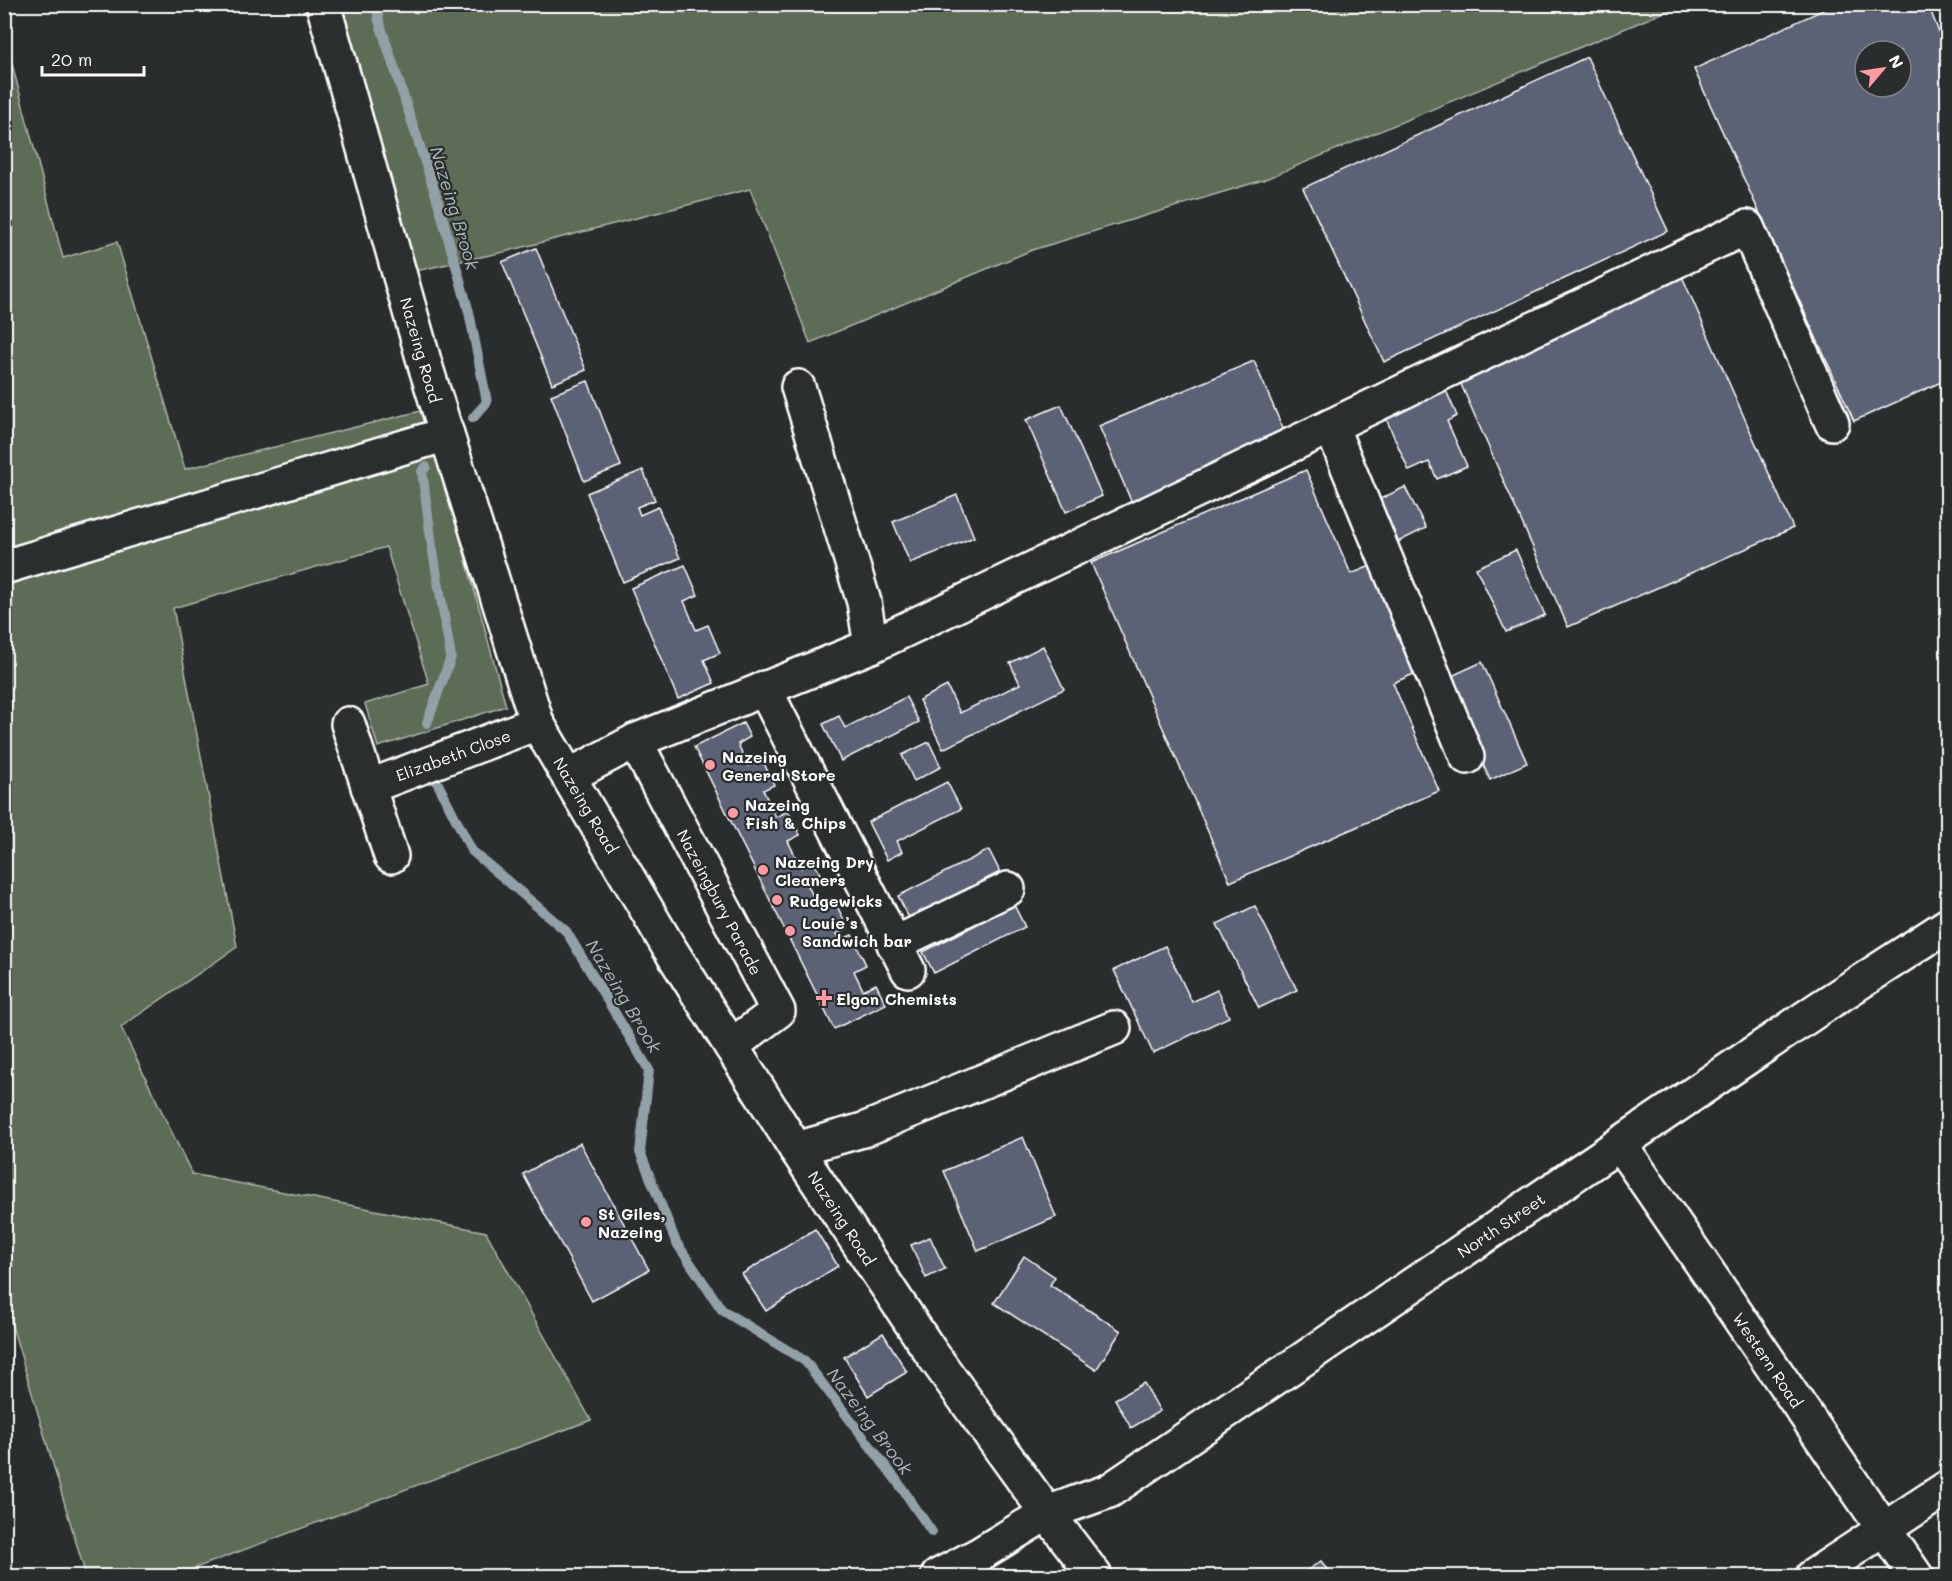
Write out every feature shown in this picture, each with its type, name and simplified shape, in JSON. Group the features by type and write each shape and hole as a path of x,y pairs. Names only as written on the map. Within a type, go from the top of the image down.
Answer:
{"street":[{"name":"Nazeing Road","path":"323,4 423,356 537,723 668,945 796,1149 930,1351 1095,1576"},
{"path":"568,776 635,741 871,646 1747,227 1832,423"},
{"path":"798,387 864,602 871,646"},
{"path":"1331,426 1467,757"},
{"path":"4,567 447,434"},
{"path":"764,688 901,957 1008,889"},
{"name":"Elizabeth Close","path":"368,787 537,723"},
{"path":"348,724 391,856"},
{"name":"Nazeingbury Parade","path":"635,741 778,1011 731,1046"},
{"name":"North Street","path":"938,1576 980,1554 1047,1513 1109,1491 1820,1008 1947,925"},
{"path":"796,1149 863,1130 1114,1028"},
{"name":"Western Road","path":"1620,1144 1916,1576"},
{"path":"1814,1576 1947,1487"}],"green space":[{"path":"307,5 1681,5 1263,180 1032,250 810,343 750,189 504,252 382,278"},
{"path":"4,49 8,49 63,258 117,242 185,469 425,410 506,706 378,747 365,704 429,684 386,547 173,608 237,947 121,1027 192,1174 486,1232 591,1420 174,1576 86,1576 5,1302"}],"building":[{"path":"1836,4 1928,4 1948,56 1948,379 1854,421 1694,69"},
{"path":"1587,57 1668,231 1384,362 1303,188"},
{"path":"536,248 586,370 552,384 502,262"},
{"path":"1681,274 1793,528 1568,627 1456,373"},
{"path":"1254,361 1287,438 1132,503 1099,426"},
{"path":"588,381 621,466 584,481 551,395"},
{"path":"1445,388 1457,416 1447,421 1467,466 1437,479 1429,462 1409,471 1384,414"},
{"path":"1061,405 1102,496 1066,512 1026,420"},
{"path":"643,470 655,500 637,507 640,515 658,507 680,558 623,582 587,493"},
{"path":"1306,470 1351,574 1378,563 1425,669 1393,683 1439,791 1230,882 1091,563"},
{"path":"1405,487 1426,528 1398,542 1378,500"},
{"path":"957,495 974,537 910,563 893,522"},
{"path":"1516,550 1545,615 1506,632 1476,568"},
{"path":"685,565 698,595 684,601 696,630 708,625 720,653 704,660 714,683 678,699 631,588"},
{"path":"1043,646 1064,689 943,749 919,700 947,686 960,713 1020,684 1010,663"},
{"path":"1482,662 1527,763 1490,780 1445,679"},
{"path":"906,697 919,722 841,761 823,724 839,716 845,728"},
{"path":"743,723 750,737 738,744 748,766 762,759 774,785 763,790 776,817 788,811 800,835 788,841 801,868 814,862 820,874 806,882 818,906 833,898 848,928 837,934 840,940 852,935 866,965 854,971 863,990 876,984 886,1004 834,1029 694,747"},
{"path":"929,742 941,767 914,781 902,755"},
{"path":"947,782 961,809 897,841 902,852 887,860 868,822"},
{"path":"989,850 1000,872 909,918 898,896"},
{"path":"1014,905 1025,927 934,973 923,952"},
{"path":"1255,906 1297,990 1259,1008 1217,924"},
{"path":"1165,946 1192,1002 1217,990 1229,1017 1153,1053 1114,970"},
{"path":"1023,1137 1056,1217 978,1251 944,1171"},
{"name":"St Giles, Nazeing","path":"580,1143 649,1270 592,1301 523,1174"},
{"path":"815,1229 838,1266 766,1311 742,1274"},
{"path":"930,1237 945,1269 926,1278 911,1245"},
{"path":"1024,1256 1055,1277 1050,1285 1121,1331 1096,1370 994,1303"},
{"path":"883,1333 907,1372 868,1396 844,1357"},
{"path":"1144,1383 1160,1411 1131,1428 1115,1399"},
{"path":"1321,1561 1332,1576 1299,1576"}],"waterway":[{"name":"Nazeing Brook","path":"376,4 379,21 438,202 469,312 487,402 473,418"},
{"name":"Nazeing Brook","path":"426,467 422,471 451,657 427,723"},
{"name":"Nazeing Brook","path":"436,780 472,851 566,931 649,1070 640,1152 676,1242 722,1310 805,1361 897,1481 932,1532"}],"place":[{"name":"Nazeing General Store","path":"710,765"},
{"name":"Nazeing Fish & Chips","path":"733,813"},
{"name":"Nazeing Dry Cleaners","path":"763,870"},
{"name":"Rudgewicks","path":"777,900"},
{"name":"Louie’s Sandwich bar","path":"790,931"},
{"name":"Elgon Chemists","path":"824,998"},
{"name":"St Giles, Nazeing","path":"586,1222"}]}
